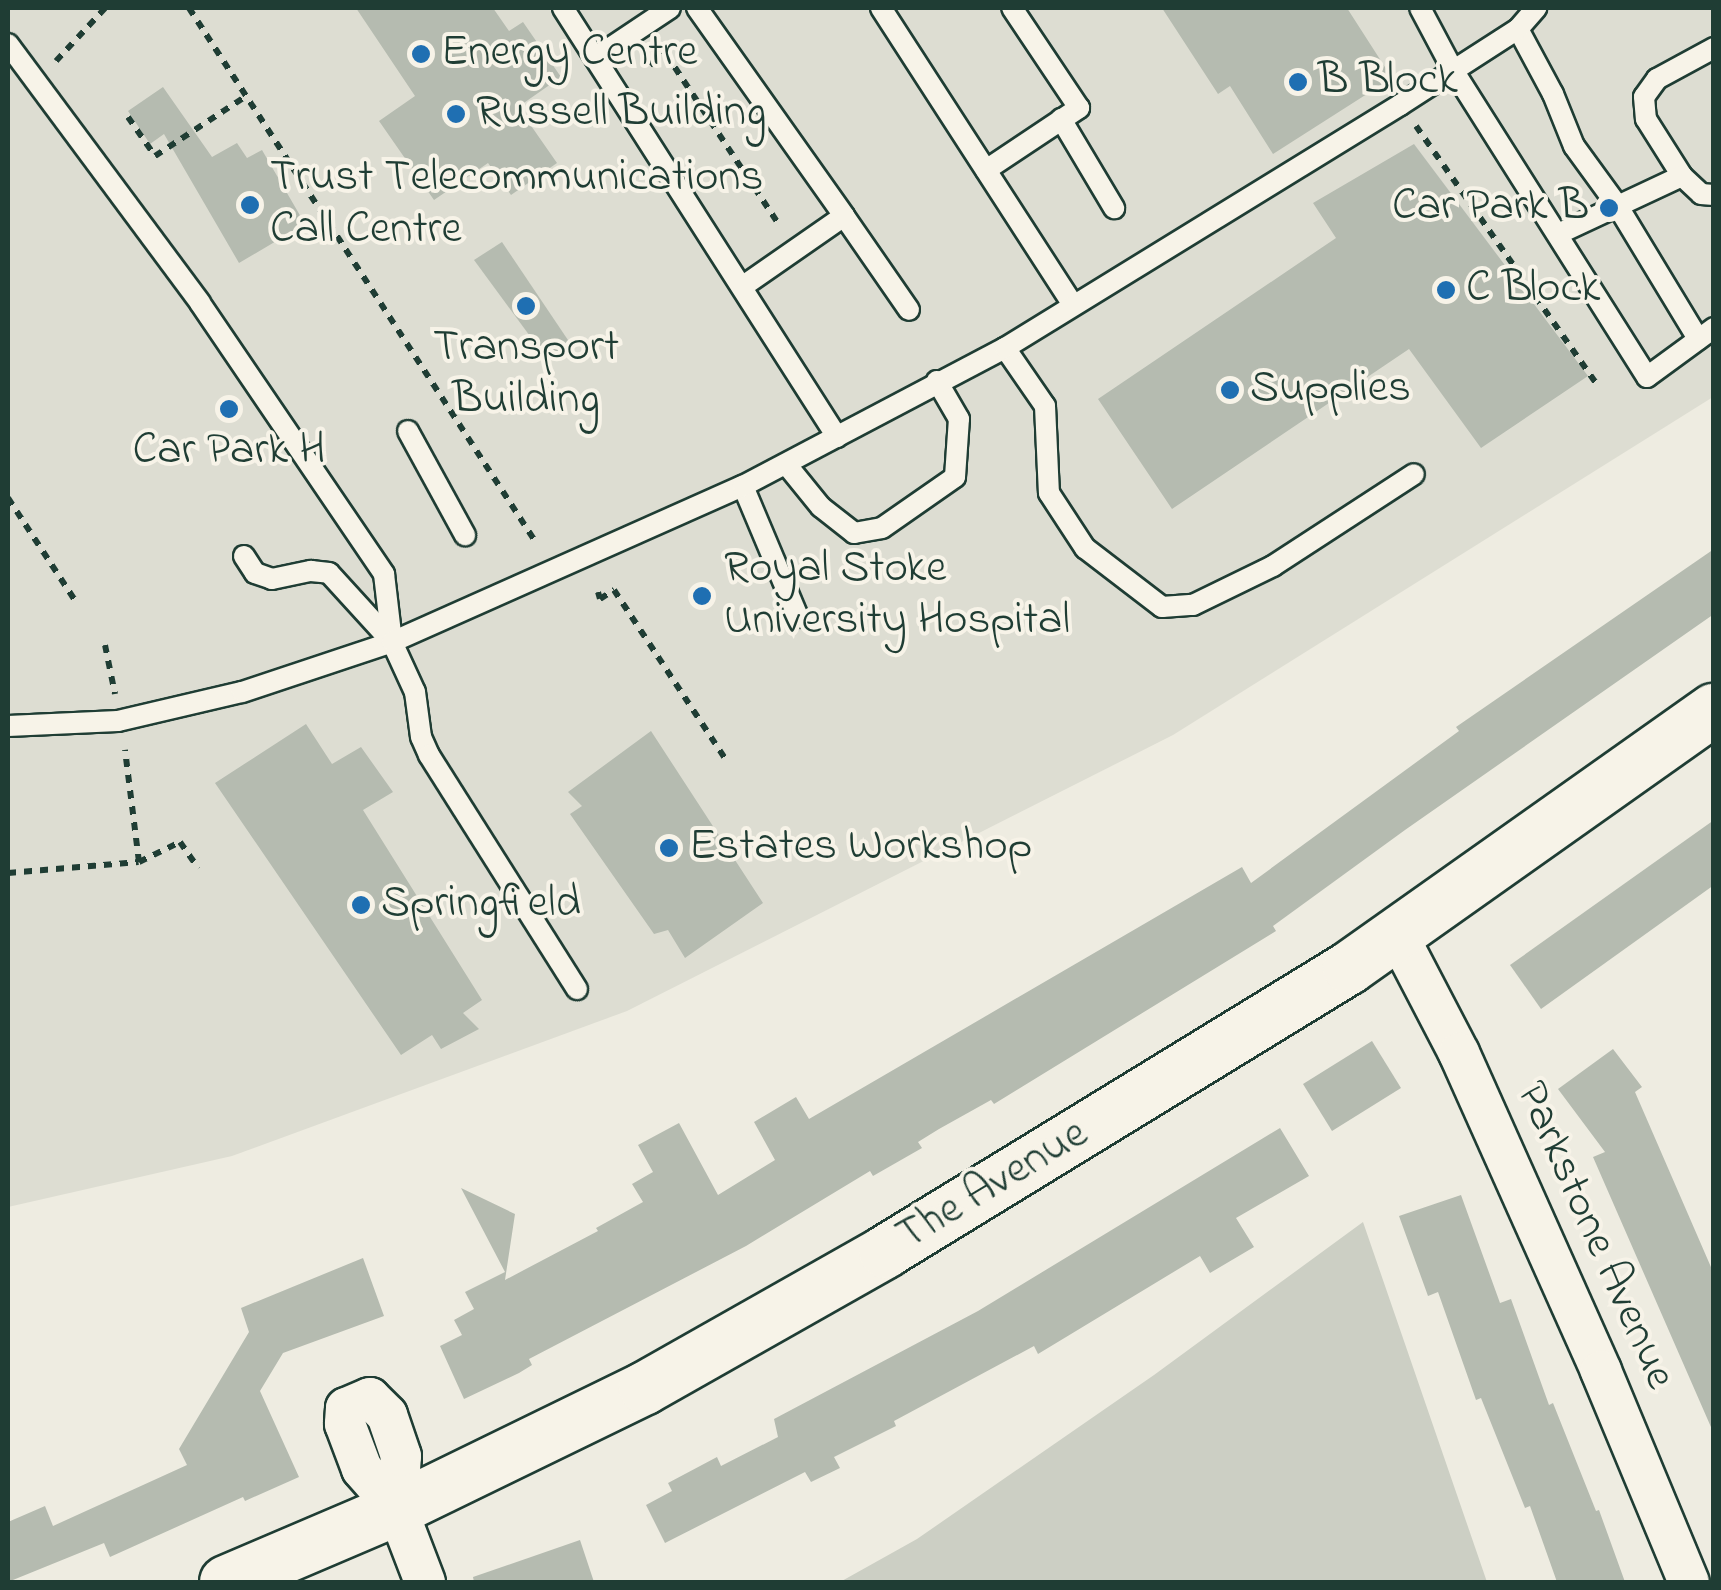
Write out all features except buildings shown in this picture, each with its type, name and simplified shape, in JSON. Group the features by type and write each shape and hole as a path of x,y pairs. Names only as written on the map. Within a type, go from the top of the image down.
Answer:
{"street":[{"name":"The Avenue","path":"226,1582 397,1509 645,1388 885,1252 1397,934 1714,710"},
{"name":"Parkstone Avenue","path":"1397,934 1490,1123 1601,1370 1688,1582"},
{"path":"397,1509 425,1582"}],"lane":[{"path":"563,8 836,437"},
{"path":"595,58 670,8"},
{"path":"697,8 908,310"},
{"path":"880,8 1073,305"},
{"path":"986,170 1078,108 1012,8"},
{"path":"1420,8 1453,70 1647,377 1706,333 1574,146 1553,94 1518,30"},
{"path":"8,726 118,722 242,692 392,642 743,486 1005,348 1518,30 1536,8"},
{"path":"8,44 200,304 384,574 392,642"},
{"path":"1714,48 1657,80 1644,97 1646,119 1682,176 1701,194 1714,195"},
{"path":"1061,119 1114,208"},
{"path":"1558,234 1682,176"},
{"path":"742,288 844,216"},
{"path":"1005,348 1046,406 1049,493 1085,548 1162,607 1193,605 1273,566 1414,474"},
{"path":"786,464 821,506 854,533 882,528 955,478 959,419 937,382"},
{"path":"408,431 465,536"},
{"path":"743,486 798,617"},
{"path":"244,556 256,573 272,578 311,570 328,572 392,642 416,692 421,736 429,755 577,988"}],"path":[{"path":"189,8 535,541"},
{"path":"630,34 650,64 666,54 784,233 765,246 777,266"},
{"path":"128,117 155,156 248,96"},
{"path":"1400,105 1596,383"},
{"path":"8,498 74,599"},
{"path":"598,592 600,599 614,590 728,762"},
{"path":"106,645 116,700"},
{"path":"124,744 139,862"},
{"path":"8,873 139,862 180,842 198,868"}],"shaded area":[{"name":"Royal Stoke University Hospital","path":"8,8 1713,8 1713,397 1173,735 627,1011 232,1156 8,1207"},
{"path":"1363,1222 1487,1582 840,1582 917,1539 1154,1375"}],"place":[{"name":"Energy Centre","path":"421,54"},
{"name":"B Block","path":"1298,82"},
{"name":"Russell Building","path":"456,114"},
{"name":"Trust Telecommunications Call Centre","path":"250,205"},
{"name":"Car Park B","path":"1609,208"},
{"name":"C Block","path":"1446,290"},
{"name":"Transport Building","path":"526,306"},
{"name":"Supplies","path":"1230,390"},
{"name":"Car Park H","path":"229,409"},
{"name":"Royal Stoke University Hospital","path":"702,596"},
{"name":"Estates Workshop","path":"669,848"},
{"name":"Springfield","path":"361,905"}]}
